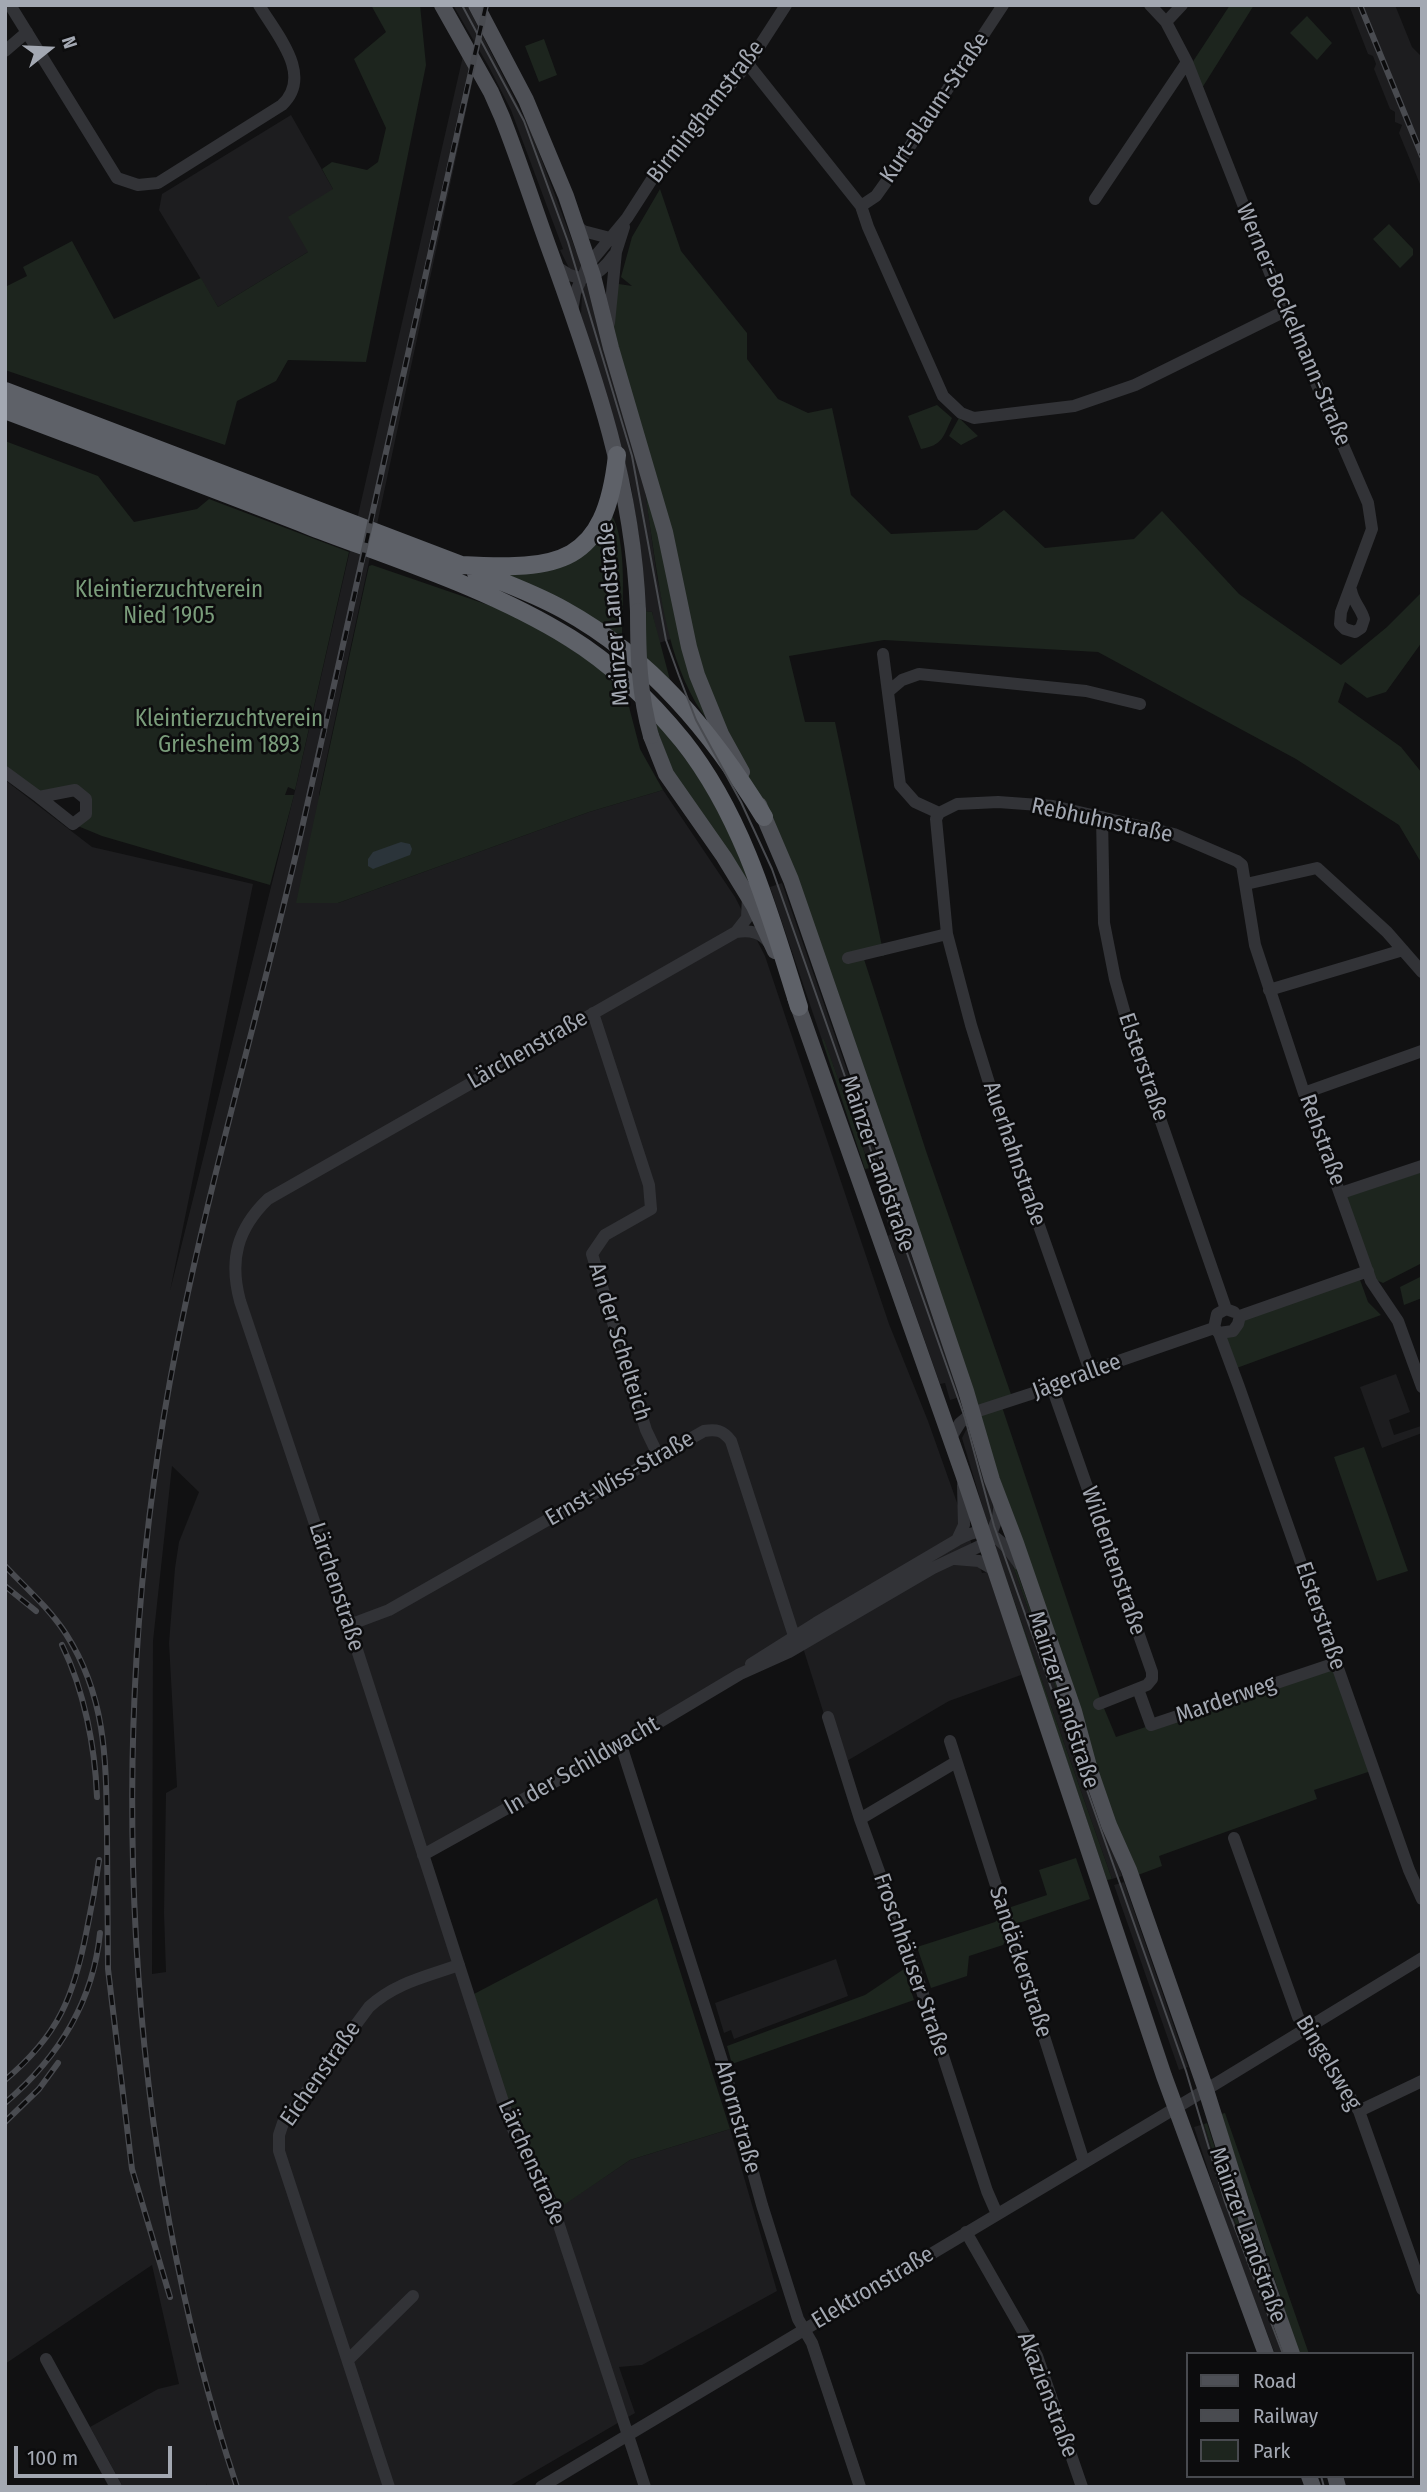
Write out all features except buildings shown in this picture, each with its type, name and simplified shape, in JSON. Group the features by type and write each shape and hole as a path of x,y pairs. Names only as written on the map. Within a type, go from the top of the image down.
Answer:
{"highway":[{"path":"5,391 461,565 519,568 559,560 575,552 600,523 608,507 614,487 617,455"},
{"path":"5,410 429,571 500,601 572,639 604,663 656,711 684,743 730,816 765,899 799,1007"},
{"path":"401,541 533,594 596,629 657,678 695,718 727,759 765,817"}],"main road":[{"name":"Mainzer Landstraße","path":"442,5 502,117 572,312 617,455 634,546 639,676 651,736 666,774 748,895 799,1007 986,1536 1176,2108 1265,2352"},
{"name":"Mainzer Landstraße","path":"476,5 526,100 566,197 665,533 697,675 721,734 765,817 807,925 948,1335 1000,1502 1074,1711 1090,1770 1109,1825 1129,1870 1206,2090 1263,2272 1291,2352"}],"street":[{"path":"10,5 117,178 138,185 158,183 282,105 291,96 296,82 295,67 259,5"},
{"name":"Birminghamstraße","path":"572,312 575,293 610,238 656,173 748,64 786,5"},
{"name":"Kurt-Blaum-Straße","path":"861,206 876,196 891,175 1003,5"},
{"name":"Werner-Bockelmann-Straße","path":"1150,5 1166,22 1187,62 1285,311 1366,495 1372,530 1351,590"},
{"path":"1166,22 1182,5"},
{"path":"5,51 27,32"},
{"path":"1095,199 1187,62"},
{"path":"748,64 861,206 943,396 954,408 970,418 1038,411 1085,402 1135,385 1285,311"},
{"name":"Birminghamstraße","path":"611,348 609,314 616,252 626,218"},
{"path":"575,223 583,231 610,238"},
{"name":"Birminghamstraße","path":"587,272 603,270 616,252"},
{"path":"554,263 566,273 587,272"},
{"path":"883,654 900,785 915,802 939,813"},
{"path":"889,691 902,680 919,674 1086,691 1140,704"},
{"path":"5,772 39,797"},
{"name":"Rebhuhnstraße","path":"939,813 957,804 998,802 1053,806 1102,817 1174,834 1237,861 1245,871 1246,884"},
{"name":"Auerhahnstraße","path":"939,813 936,819 947,934 989,1083 1090,1371"},
{"name":"Elsterstraße","path":"1102,817 1104,923 1115,979 1130,1032 1227,1309"},
{"path":"1246,884 1317,868 1387,932 1422,972"},
{"name":"Rehstraße","path":"1246,884 1255,945 1304,1093 1368,1271 1378,1294 1398,1321 1420,1379"},
{"path":"736,932 747,918 748,895"},
{"path":"736,932 753,931 770,943 778,956"},
{"name":"Lärchenstraße","path":"645,2487 559,2223 550,2199 508,2118 349,1625 240,1301 234,1271 240,1238 247,1223 268,1199 736,932"},
{"path":"849,958 947,934"},
{"path":"1269,990 1403,950"},
{"name":"An der Schelteich","path":"593,1013 649,1185 652,1202 650,1209 605,1235 592,1254 646,1430 659,1457"},
{"path":"1304,1093 1422,1051"},
{"path":"1341,1193 1422,1166"},
{"name":"Jägerallee","path":"972,1413 1052,1387 1090,1371 1216,1331 1233,1331 1240,1316 1368,1271"},
{"path":"1216,1331 1217,1314 1227,1309 1240,1316"},
{"name":"Elsterstraße","path":"1216,1331 1409,1870 1422,1899"},
{"name":"Wildentenstraße","path":"1052,1387 1152,1672 1152,1679 1138,1689"},
{"path":"950,1439 960,1423 972,1413"},
{"name":"Ernst-Wiss-Straße","path":"349,1625 389,1610 704,1432 715,1429 727,1435 731,1441 794,1636"},
{"path":"957,1540 964,1525 963,1474"},
{"path":"1000,1502 998,1516 986,1536 1006,1546 1028,1578"},
{"name":"In der Schildwacht","path":"740,1674 756,1659 957,1540 986,1536"},
{"name":"In der Schildwacht","path":"423,1855 621,1745 740,1674 810,1640 986,1536"},
{"path":"951,1559 979,1561 996,1571"},
{"path":"789,1621 802,1625 816,1623"},
{"path":"794,1636 810,1640"},
{"name":"Marderweg","path":"1138,1689 1152,1725 1336,1663"},
{"path":"1099,1704 1138,1689"},
{"name":"Froschhäuser Straße","path":"828,1717 860,1819 919,1982 987,2191 997,2214"},
{"name":"Sandäckerstraße","path":"950,1741 1084,2162"},
{"name":"Ahornstraße","path":"621,1745 723,2064 762,2205 798,2319 812,2343 860,2487"},
{"path":"860,1819 956,1762"},
{"name":"Bingelsweg","path":"1234,1838 1292,2002 1306,2029 1359,2111 1422,2289"},
{"name":"Elektronstraße","path":"541,2487 1422,1958"},
{"name":"Eichenstraße","path":"389,2487 279,2151 279,2135 283,2123 369,2007 397,1986 459,1965"},
{"path":"1359,2111 1422,2081"},
{"name":"Akazienstraße","path":"966,2232 1037,2356 1082,2487"},
{"path":"348,2360 413,2296"},
{"path":"46,2359 116,2487"}],"shaded area":[{"path":"453,5 467,5 530,129 576,251 579,250 581,267 577,272 569,268 560,250 563,249 511,110"},
{"path":"1349,5 1395,5 1412,47 1422,57 1422,189 1399,133 1402,125 1395,122 1395,112 1390,109 1374,69 1376,64 1373,56 1368,54"},
{"path":"463,56 474,74 319,794 338,903 589,812 663,790 735,897 765,956 889,1324 928,1421 982,1573 996,1571 1021,1675 949,1701 840,1765 799,1635 428,1856 513,2118 560,2207 630,2160 730,2129 777,2291 642,2365 619,2367 635,2413 508,2487 208,2487 206,2483 207,2487 123,2487 90,2427 158,2389 179,2384 152,2265 5,2364 5,780 92,847 253,884 170,1291 294,795","holes":["172,1466 199,1492 179,1542 175,1568 169,1643 177,1787 166,1793 166,1972 152,1974 153,1641"]},
{"path":"291,115 333,189 308,252 218,307 159,210 162,194"},
{"path":"590,283 645,489 657,577 671,639 659,643 652,612 642,611 641,553 631,486 581,315 582,294 585,285"},
{"path":"401,842 410,844 410,855 373,869 368,866 368,859 373,852"},
{"path":"782,883 934,1321 958,1378 954,1380 960,1397 950,1400 945,1383 940,1384 888,1236 891,1234 873,1176 822,1040 770,887"},
{"path":"1396,1374 1410,1412 1389,1420 1394,1435 1421,1426 1422,1433 1382,1448 1360,1387"},
{"path":"969,1424 993,1505 988,1525 962,1438"},
{"path":"998,1543 1008,1552 1122,1876 1112,1879 995,1547"},
{"path":"1124,1882 1188,2067 1179,2070 1114,1885"},
{"path":"836,1959 848,1996 734,2039 731,2030 724,2033 715,2003"},
{"path":"1204,2124 1233,2217 1285,2352 1274,2352 1227,2228 1194,2127"}],"green space":[{"path":"371,5 420,5 426,65 366,362 288,360 276,381 237,401 225,445 5,370 5,287 27,276 23,267 72,241 114,319 201,278 218,307 308,252 288,217 333,189 322,169 332,162 367,170 378,162 386,128 354,59 386,32"},
{"path":"1230,5 1254,5 1202,88 1192,63"},
{"path":"1307,16 1332,43 1317,60 1290,33"},
{"path":"544,39 557,75 539,82 525,46"},
{"path":"660,189 681,251 747,333 747,359 778,399 808,413 832,408 851,495 891,534 977,530 1004,510 1045,548 1134,539 1162,511 1239,594 1341,665 1387,627 1422,592 1422,642 1386,692 1367,698 1345,682 1338,702 1401,747 1422,773 1422,864 1399,825 1296,759 1098,652 884,640 789,656 805,722 835,722 884,956 863,956 926,1151 1013,1400 1001,1404 1101,1701 1116,1737 1336,1663 1374,1770 1314,1790 1317,1799 1159,1856 1162,1866 1130,1878 811,936 721,734 611,348 612,283 632,286 621,277 632,237"},
{"path":"1389,224 1413,249 1413,255 1400,268 1373,239"},
{"path":"937,405 952,418 938,442 921,449 908,416"},
{"path":"959,418 978,436 961,445 949,436"},
{"path":"5,441 98,476 134,522 197,509 209,499 349,552 295,790 288,787 285,795 294,795 270,885 102,836 73,824 86,814 75,790 39,797 5,772"},
{"path":"645,476 708,721 685,681 670,638 656,569"},
{"path":"611,514 620,540 622,557 622,640 566,602 504,574 542,571"},
{"path":"369,566 497,608 532,623 601,669 627,699 640,749 663,790 589,812 338,903 296,903"},
{"path":"645,611 652,612 670,680 645,657"},
{"path":"651,713 700,779 729,832 754,895 672,770"},
{"path":"824,1039 870,1168 865,1169 822,1040"},
{"path":"1422,1166 1422,1263 1383,1283 1376,1280 1346,1197"},
{"path":"1422,1276 1422,1298 1404,1305 1400,1287"},
{"path":"1359,1277 1368,1302 1381,1315 1234,1369 1222,1335 1241,1318"},
{"path":"1364,1447 1408,1571 1377,1581 1334,1457"},
{"path":"995,1547 1112,1879 1107,1880"},
{"path":"1008,1552 1014,1563 1124,1869 1120,1870"},
{"path":"1076,1858 1090,1899 1016,1924 1003,1945 969,1956 967,1976 931,1988 917,1947 995,1922 1011,1907 1047,1895 1039,1870"},
{"path":"657,1898 730,2129 630,2160 561,2207 513,2118 474,1994"},
{"path":"904,1969 914,2000 732,2064 727,2046 865,1995"},
{"path":"1225,2113 1308,2352 1298,2352 1221,2114"},
{"path":"1207,2123 1243,2236 1260,2274 1254,2270 1233,2217 1204,2124"}],"tram line":[{"path":"462,5 524,121 568,242 632,456 666,640 696,720 741,802 772,869 965,1418 994,1526 1186,2071 1225,2202 1282,2352"},
{"path":"1322,2478 1324,2487"}],"railway":[{"path":"237,2487 198,2355 169,2219 148,2079 136,1938 132,1796 137,1655 150,1516 170,1381 199,1244 300,837 486,5"},
{"path":"1360,5 1422,156"},
{"path":"5,1566 45,1607 66,1634 90,1682 97,1706 106,1782 108,1969 132,2169 170,2297"},
{"path":"5,1586 36,1611"},
{"path":"62,1645 70,1662 87,1719 97,1797"},
{"path":"5,2080 39,2047 70,1994 82,1953 99,1860"},
{"path":"5,2103 41,2067 70,2027 90,1983 100,1933"},
{"path":"5,2122 39,2089 58,2063"}],"park label":[{"name":"Kleintierzuchtverein Nied 1905","path":"169,604"},
{"name":"Kleintierzuchtverein Griesheim 1893","path":"229,733"}]}
